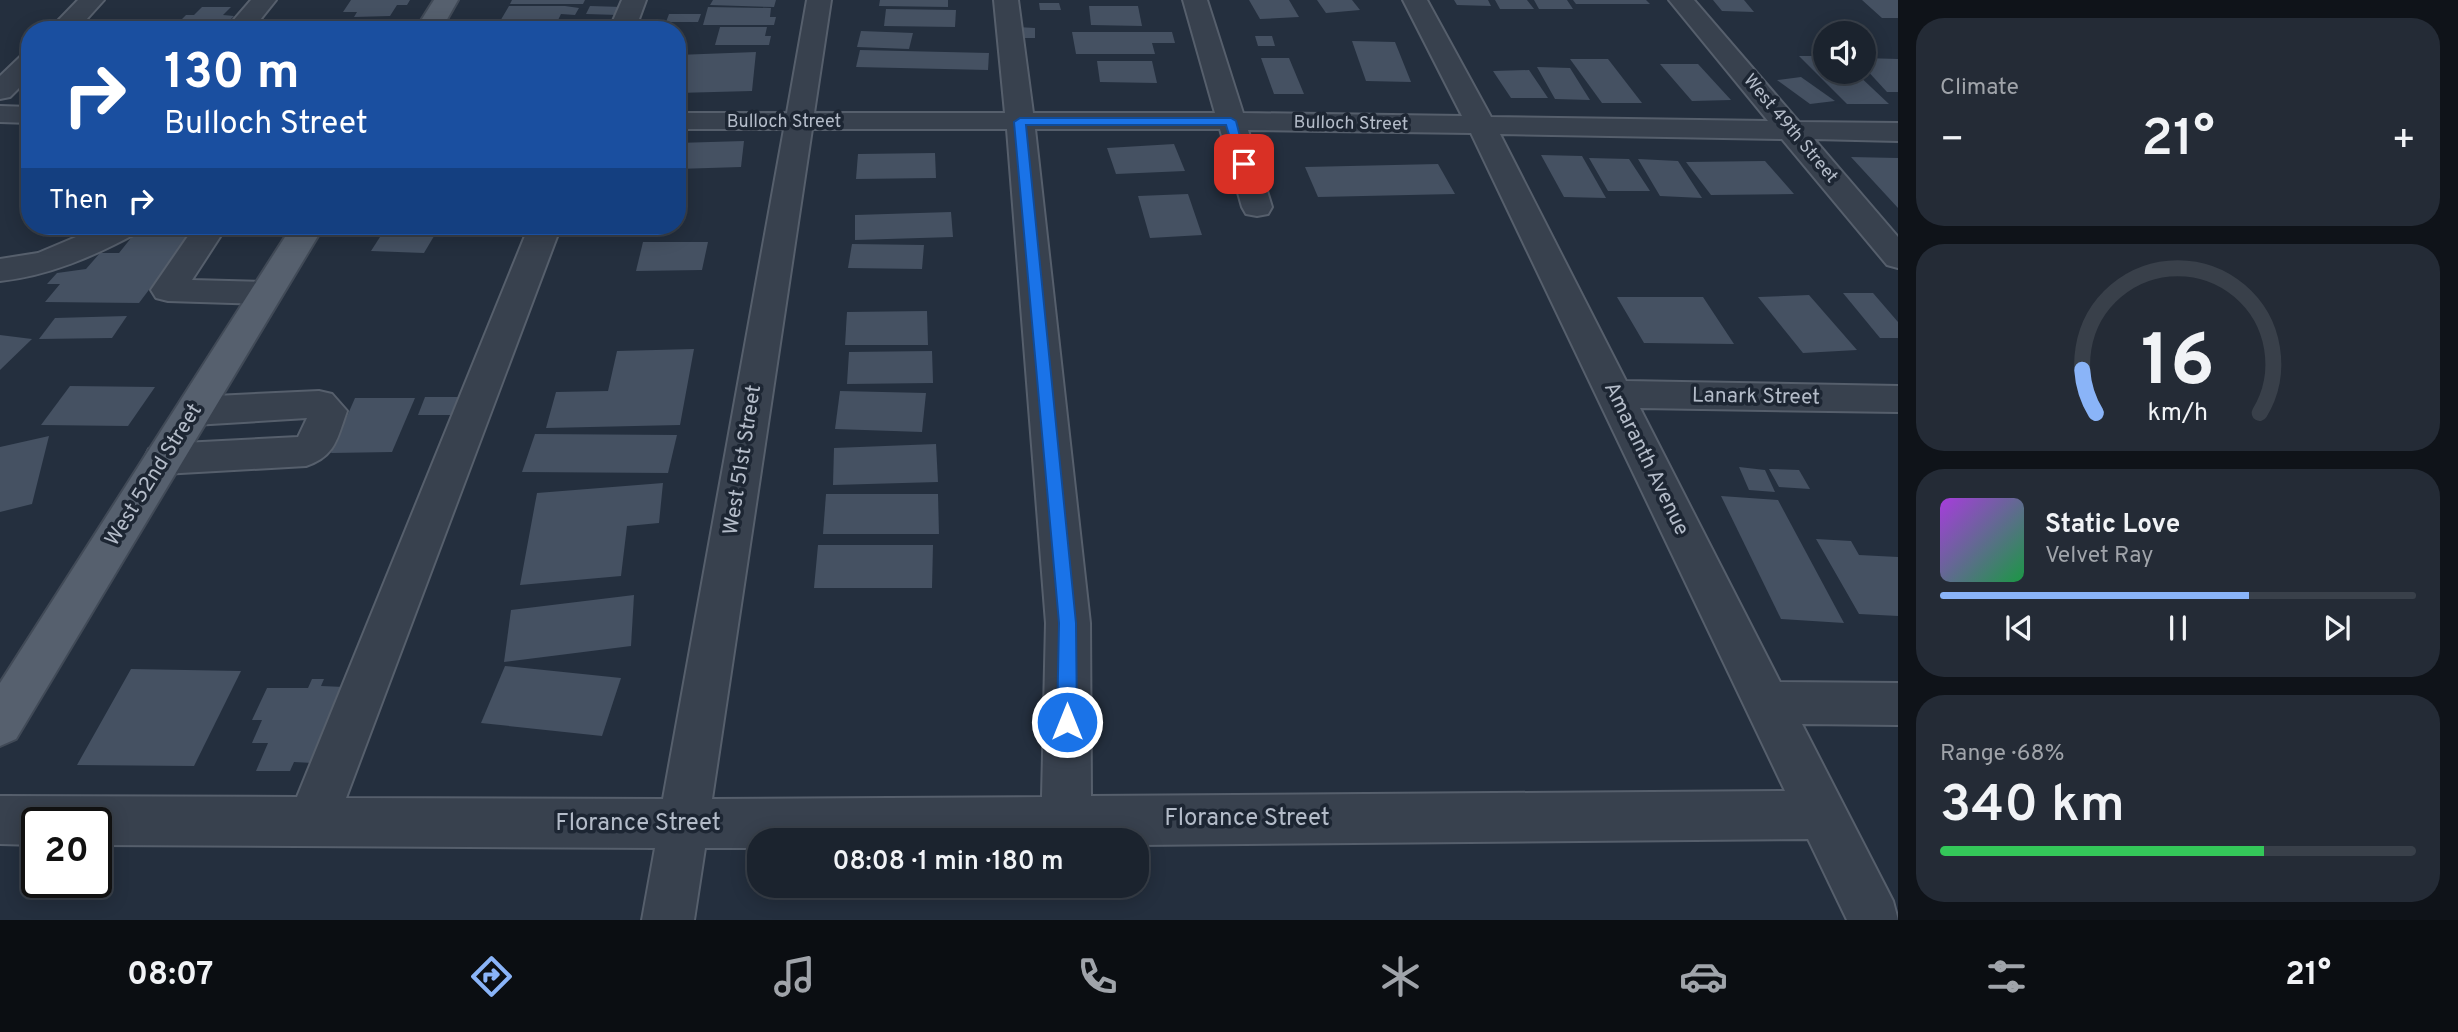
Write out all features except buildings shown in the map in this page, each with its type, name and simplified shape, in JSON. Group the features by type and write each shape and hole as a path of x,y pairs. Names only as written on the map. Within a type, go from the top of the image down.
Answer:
{"main road":[{"path":"433,21 446,0"},
{"name":"West 52nd Street","path":"0,724 302,235"}],"street":[{"path":"71,21 92,0"},
{"path":"246,21 264,0"},
{"path":"626,21 634,0"},
{"name":"West 51st Street","path":"668,920 819,0"},
{"path":"1006,0 1068,623 1066,820"},
{"path":"1195,0 1257,207"},
{"name":"Amaranth Avenue","path":"1415,0 1482,128 1874,920"},
{"name":"West 49th Street","path":"1681,0 1791,131 1892,245"},
{"path":"0,91 21,71"},
{"path":"0,114 21,115"},
{"name":"Bulloch Street","path":"686,121 1231,121 1482,128 1898,132"},
{"path":"0,270 14,270 91,245 109,235"},
{"path":"205,235 168,290 267,293"},
{"path":"312,822 541,235"},
{"name":"Lanark Street","path":"1614,394 1898,399"},
{"path":"163,459 306,451 315,445 328,411 318,404 194,411"},
{"path":"1767,704 1898,704"},
{"name":"Florance Street","path":"0,820 682,824 1822,815"}],"route":[{"path":"1067,722 1068,623 1020,122 1231,121 1244,164"}]}
